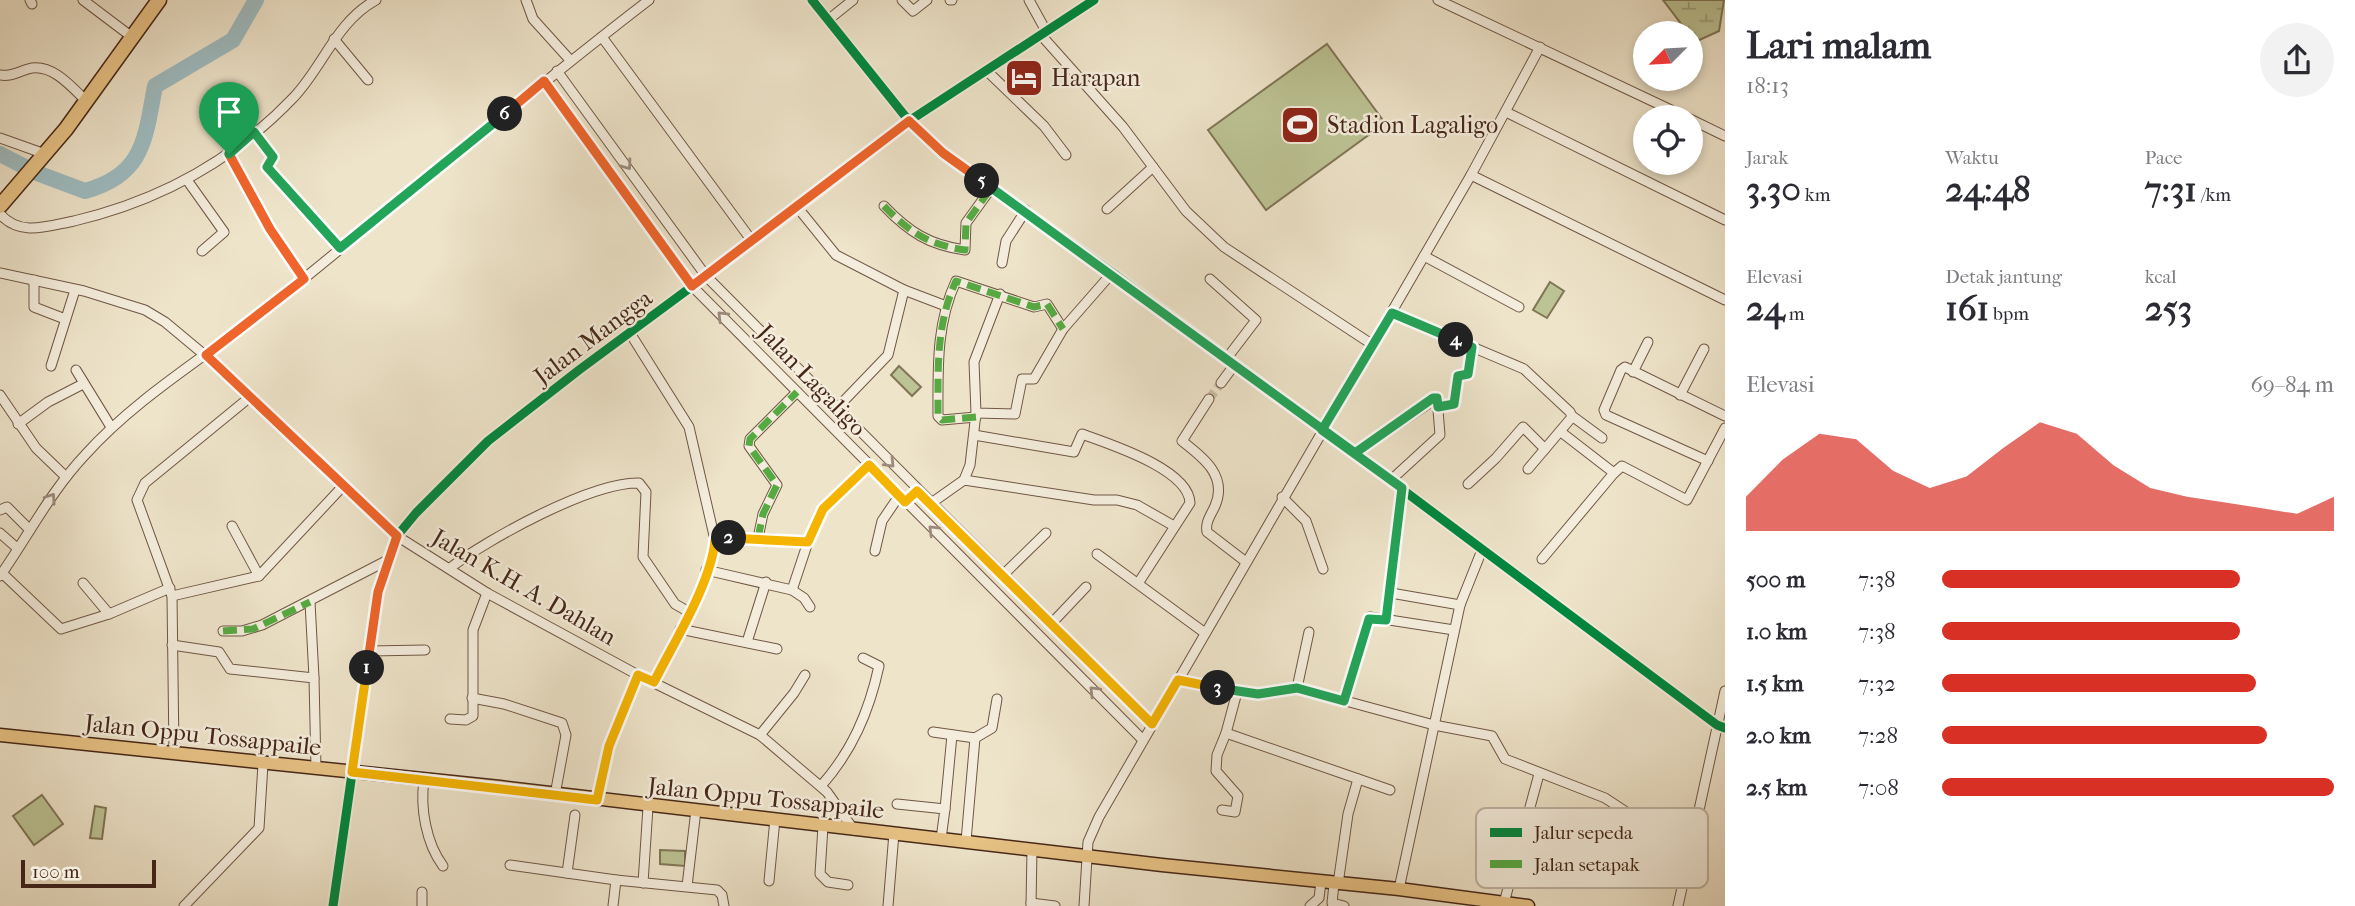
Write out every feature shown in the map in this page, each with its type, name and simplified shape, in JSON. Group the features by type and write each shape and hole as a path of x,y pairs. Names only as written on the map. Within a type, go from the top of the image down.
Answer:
{"highway":[{"path":"5,201 43,159 159,0"}],"main road":[{"name":"Jalan Oppu Tossappaile","path":"0,736 555,794 648,807 696,810 854,830 1399,889 1528,906"}],"street":[{"path":"83,0 132,37"},
{"path":"0,214 15,226 44,227 138,203 187,180 229,154 293,97 355,13 375,0"},
{"path":"526,0 533,19 570,60"},
{"path":"344,485 259,576 171,592 61,629 1,574 66,477 111,427 304,279 544,81 649,0"},
{"path":"812,0 909,121 943,153 1026,210 1227,358 1721,727"},
{"path":"828,20 853,0"},
{"path":"902,0 913,11 928,0"},
{"path":"1029,0 1044,33 1123,127 1186,211 1224,247 1373,345"},
{"name":"Jalan Mangga","path":"333,906 378,592 386,561 397,536 440,487 488,441 909,121 1094,0"},
{"path":"1438,0 1661,105"},
{"path":"602,37 752,241"},
{"path":"334,39 368,80"},
{"path":"1084,906 1087,855 1099,817 1471,175 1539,47"},
{"path":"0,75 6,76 32,68 43,69 61,78 86,101"},
{"name":"Jalan Lagaligo","path":"557,71 706,276 930,505 1152,724"},
{"path":"987,71 1044,126 1066,155"},
{"name":"Jalan Lagaligo","path":"544,81 692,286 1142,739"},
{"path":"1506,112 1725,220"},
{"path":"1703,125 1725,136"},
{"path":"254,132 273,157 267,167 340,248"},
{"path":"0,138 43,159"},
{"path":"593,149 607,138"},
{"path":"229,154 270,229 304,279"},
{"path":"1107,209 1153,167"},
{"path":"1471,175 1725,300"},
{"path":"187,180 224,232 202,251"},
{"path":"884,206 923,239 965,250 966,223 992,187"},
{"path":"798,208 836,255 904,290 946,306"},
{"path":"1002,263 1006,241 1026,210"},
{"path":"647,226 663,216"},
{"path":"1424,256 1519,307"},
{"name":"Jalan K.H. A. Dahlan","path":"0,273 145,310 181,333 397,536 487,593 638,675 760,735 821,786 839,805 854,830"},
{"path":"1063,329 1047,304 1034,307 957,281 946,306 938,356 938,416 942,420 976,415 1016,414 1022,379 1035,377 1063,329 1112,274"},
{"path":"1210,279 1256,320 1227,358"},
{"path":"34,280 34,307 65,319"},
{"path":"51,366 75,290"},
{"path":"837,408 888,355 904,290"},
{"path":"930,505 964,480 968,471 976,415 974,362 1000,294"},
{"path":"1392,313 1524,369 1572,416 1602,438"},
{"path":"630,333 689,426 715,540 689,612 654,682"},
{"path":"1633,372 1648,342"},
{"path":"1438,407 1454,404 1458,376 1468,374 1472,347"},
{"path":"1680,395 1704,349"},
{"path":"1221,383 1235,364"},
{"path":"1708,461 1605,414 1621,370 1625,367 1725,416"},
{"path":"76,369 111,427"},
{"path":"18,424 48,402 83,384"},
{"path":"758,538 763,514 777,485 749,446 750,439 799,394 813,385"},
{"path":"0,395 36,448 66,477"},
{"path":"174,753 171,592 139,508 139,492 145,483 250,397"},
{"path":"1355,453 1433,398 1437,398 1442,430 1439,437 1391,480"},
{"path":"1209,399 1182,441 1204,458 1216,474 1217,502 1206,524 1206,532 1246,562"},
{"path":"1528,469 1572,416"},
{"path":"1468,484 1496,458 1522,427 1545,449"},
{"path":"1542,559 1622,466 1687,500 1725,428"},
{"path":"1561,432 1614,474"},
{"path":"974,435 1074,452 1083,434 1150,461 1174,477 1190,496 1190,503 1139,582"},
{"path":"792,590 808,542 823,509 869,465"},
{"path":"964,480 1094,500 1117,500 1141,507 1174,526"},
{"path":"450,568 493,540 589,494 626,483 639,483 646,492 643,557 675,604 689,612"},
{"path":"1386,620 1402,488"},
{"path":"875,551 882,521 902,499 917,491"},
{"path":"1282,498 1306,521 1323,569"},
{"path":"0,510 7,507 30,530"},
{"path":"232,526 259,576"},
{"path":"0,533 17,548"},
{"path":"1002,576 1046,533"},
{"path":"715,540 758,538 808,542"},
{"path":"1399,889 1460,605 1482,550"},
{"path":"1097,554 1139,582 1205,633"},
{"path":"223,632 253,629 386,561"},
{"path":"706,570 792,590 804,598 810,607"},
{"path":"747,642 766,582"},
{"path":"83,583 109,614"},
{"path":"1051,624 1086,587"},
{"path":"450,719 466,720 473,716 473,630 487,593"},
{"path":"1391,593 1460,605"},
{"path":"310,602 316,768"},
{"path":"1344,701 1369,619 1454,630"},
{"path":"680,629 777,649"},
{"path":"1297,688 1309,632"},
{"path":"173,645 219,652 230,669 314,678"},
{"path":"370,651 425,650"},
{"path":"821,786 842,762 864,715 878,666 863,658"},
{"path":"597,800 609,746 638,675"},
{"path":"760,735 805,675"},
{"path":"1178,680 1237,692 1264,694 1297,688 1434,725 1492,736 1505,759 1605,798 1620,808"},
{"path":"1700,808 1721,727 1725,691"},
{"path":"1222,810 1236,812 1238,796 1216,771 1217,755 1237,692"},
{"path":"472,698 504,704 565,727 555,794"},
{"path":"933,732 975,738 992,728 997,699"},
{"path":"1226,733 1390,790"},
{"path":"942,839 953,735"},
{"path":"966,841 975,738"},
{"path":"185,905 259,828 263,764"},
{"path":"1527,808 1539,774"},
{"path":"1344,906 1332,903 1331,883 1358,779"},
{"path":"424,780 424,812 429,837 432,850 443,866"},
{"path":"897,804 945,808"},
{"path":"643,883 648,807"},
{"path":"687,886 696,810"},
{"path":"567,873 575,815"},
{"path":"769,881 775,819"},
{"path":"823,826 820,874 828,882 848,885"},
{"path":"888,906 894,833"},
{"path":"1032,849 1031,905 1055,906"},
{"path":"510,865 616,880 717,890 722,895 724,906"},
{"path":"613,906 616,880"},
{"path":"1310,906 1331,883"},
{"path":"1678,906 1682,888"},
{"path":"422,892 422,906"},
{"path":"185,905 199,906"}],"green space":[{"path":"1663,0 1724,0 1719,31 1703,38 1703,21 1679,21"},
{"path":"1327,44 1385,123 1266,210 1208,130"},
{"path":"1550,282 1564,291 1547,318 1533,310"},
{"path":"899,366 921,387 912,396 891,375"},
{"path":"42,795 63,824 34,845 13,816"},
{"path":"95,806 106,808 102,839 90,838"},
{"path":"660,850 685,851 685,866 660,864"}],"waterway":[{"path":"0,154 37,173 85,191 105,184 130,165 138,152 148,123 155,86 233,40 256,0"}],"tunnel":[{"path":"1209,399 1221,383"}],"marked path":[{"path":"884,206 920,236 941,245 965,250 966,223 992,187"},
{"path":"976,417 942,420 938,416 938,364 942,330 949,297 956,281 1034,307 1047,304 1063,329"},
{"path":"758,538 763,514 777,485 749,446 750,439 797,392"},
{"path":"223,631 253,629 310,602"}],"cycle path":[{"path":"812,0 909,121 943,153 1117,276 1717,725 1725,728"},
{"path":"333,906 378,592 397,536 416,513 488,441 579,370 798,208 909,121 1094,0"}],"place":[{"name":"Harapan","path":"1024,78"},
{"name":"Stadion Lagaligo","path":"1300,125"}],"route":[{"path":"229,154 254,132 273,157 267,167 281,186 304,206 340,248 544,81 692,286 909,121 943,153 1117,276 1322,430 1355,453 1433,398 1437,398 1438,407 1454,404 1458,376 1468,374 1472,347 1392,313 1322,430 1402,488 1386,620 1370,617 1344,701 1297,688 1258,694 1178,680 1152,724 917,491 905,502 869,465 823,509 808,542 758,538 715,540 713,555 696,597 654,682 638,675 624,705 609,746 597,800 352,772 378,592 386,561 397,536 206,355 304,279 270,229 229,154"}]}
